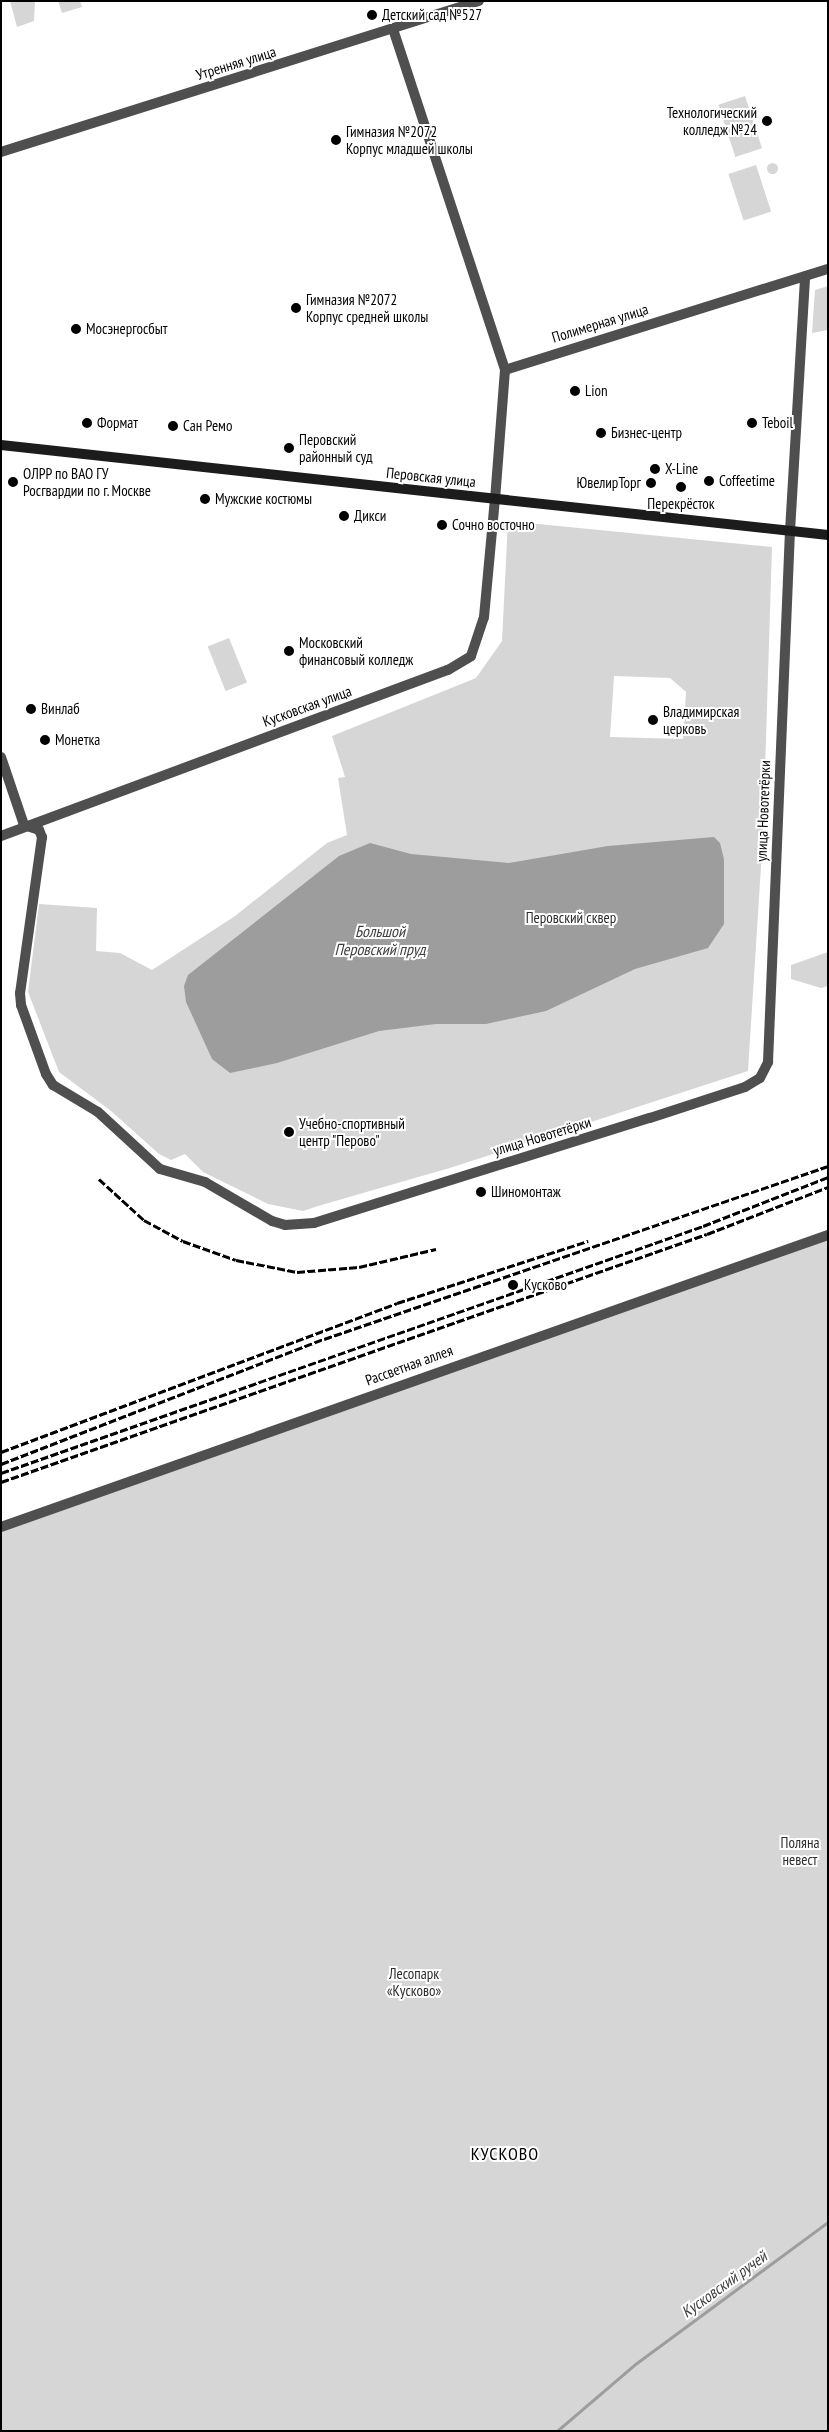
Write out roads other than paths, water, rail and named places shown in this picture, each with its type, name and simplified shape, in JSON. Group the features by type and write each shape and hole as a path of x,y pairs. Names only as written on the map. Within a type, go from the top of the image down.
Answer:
{"main road":[{"name":"Перовская улица","path":"1,445 828,535"}],"street":[{"name":"Утренняя улица","path":"1,152 479,1"},
{"path":"393,29 505,370 496,499"},
{"name":"Полимерная улица","path":"505,370 522,362 828,269"},
{"name":"улица Новотетёрки","path":"24,825 41,834 20,993 23,1013 46,1074 54,1085 98,1112 160,1169 205,1182 272,1221 285,1224 314,1223 754,1083 765,1074 768,1062 790,530 805,276"},
{"name":"Кусковская улица","path":"1,836 24,825 448,670 471,656 484,617 496,499"},
{"path":"1,757 24,825"},
{"name":"Рассветная аллея","path":"1,1527 828,1235"}],"water":[{"name":"Большой Перовский пруд","path":"714,837 720,843 724,859 724,924 708,948 635,969 546,1011 486,1024 436,1024 379,1031 277,1063 230,1073 212,1059 186,1002 184,986 188,975 339,856 370,843 411,854 509,863 608,846"}],"waterway":[{"name":"Кусковский ручей","path":"634,2365 828,2222"},
{"name":"Кусковский ручей","path":"557,2431 633,2366"}],"railway":[{"path":"1,1464 324,1339 828,1166"},
{"path":"1,1473 703,1226 828,1177"},
{"path":"99,1179 144,1220 183,1241 236,1260 297,1272 359,1267 436,1249"},
{"path":"1,1482 707,1234 828,1187"},
{"path":"1,1452 397,1303 588,1241"}],"place":[{"name":"Детский сад №527","path":"372,15"},
{"name":"Технологический колледж №24","path":"767,121"},
{"name":"Гимназия №2072 Корпус младшей школы","path":"336,140"},
{"name":"Гимназия №2072 Корпус средней школы","path":"296,308"},
{"name":"Мосэнергосбыт","path":"76,329"},
{"name":"Lion","path":"575,391"},
{"name":"Формат","path":"87,423"},
{"name":"Teboil","path":"752,423"},
{"name":"Сан Ремо","path":"173,426"},
{"name":"Бизнес-центр","path":"601,433"},
{"name":"Перовский районный суд","path":"289,448"},
{"name":"X-Line","path":"655,469"},
{"name":"Coffeetime","path":"709,481"},
{"name":"ОЛРР по ВАО ГУ Росгвардии по г. Москве","path":"13,482"},
{"name":"ЮвелирТорг","path":"651,483"},
{"name":"Перекрёсток","path":"681,487"},
{"name":"Мужские костюмы","path":"205,499"},
{"name":"Дикси","path":"344,516"},
{"name":"Сочно восточно","path":"442,525"},
{"name":"Московский финансовый колледж","path":"289,651"},
{"name":"Винлаб","path":"31,709"},
{"name":"Владимирская церковь","path":"653,720"},
{"name":"Монетка","path":"45,740"},
{"name":"Учебно-спортивный центр \"Перово\"","path":"289,1132"},
{"name":"Шиномонтаж","path":"481,1192"},
{"name":"Кусково","path":"513,1285"}],"district":[{"name":"КУСКОВО","path":"505,2154"}],"park label":[{"name":"Перовский сквер","path":"571,918"},
{"name":"Поляна невест","path":"800,1850"},
{"name":"Лесопарк «Кусково»","path":"414,1982"}]}
